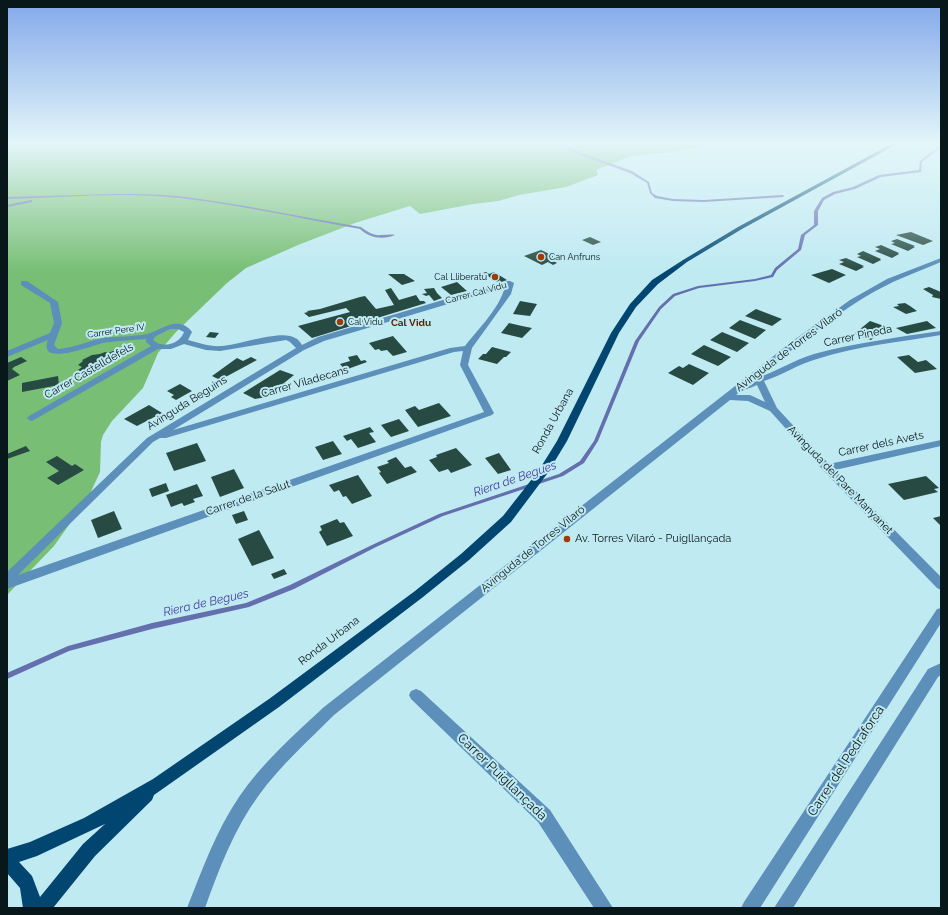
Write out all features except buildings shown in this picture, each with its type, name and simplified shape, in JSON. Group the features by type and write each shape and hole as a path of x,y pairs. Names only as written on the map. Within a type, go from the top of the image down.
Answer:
{"main road":[{"name":"Ronda Urbana","path":"7,857 31,850 90,824 158,784 274,703 419,594 465,557 507,519 543,472 562,441 615,333 633,306 655,282 685,261 740,228 818,186"},
{"name":"Ronda Urbana","path":"42,908 89,850 158,784"},
{"path":"7,864 15,868 24,878 30,890 32,908"}],"street":[{"name":"Avinguda de Torres Vilaró","path":"196,908 221,844 244,803 266,773 329,711 782,353 853,302 890,281 941,260"},
{"name":"Carrer Cal Vidu","path":"301,348 321,339 510,282 507,294 498,309 468,348 464,365 489,413"},
{"name":"Carrer Pere IV","path":"24,283 54,302 58,323 53,335 51,348 56,352 70,352 102,341 151,336"},
{"path":"169,327 180,327 188,332 188,336 184,341 175,345 157,346 151,343 150,340 151,336 158,330 169,327"},
{"name":"Carrer Pineda","path":"726,397 759,380 779,373 795,363 817,356 865,345 941,333"},
{"path":"7,354 53,335"},
{"path":"184,341 200,346 219,349 241,346 280,337 292,339 301,348"},
{"name":"Carrer Castelldefels","path":"32,418 157,346"},
{"name":"Avinguda Beguins","path":"7,579 150,440 301,348"},
{"name":"Carrer Viladecans","path":"150,440 453,350 468,348"},
{"path":"759,380 773,409"},
{"name":"Avinguda del Pare Manyanet","path":"726,397 750,398 773,409 827,468 941,585"},
{"name":"Carrer de la Salut","path":"7,584 489,413"},
{"name":"Carrer dels Avets","path":"827,468 941,443"},
{"name":"Carrer del Pedraforca","path":"750,908 941,613"},
{"path":"784,908 933,673 941,669"},
{"name":"Carrer Puigllançada","path":"416,695 544,816 604,908"}],"green space":[{"path":"7,186 569,186 519,195 498,201 420,214 410,206 355,223 298,245 246,268 227,283 176,332 158,353 143,388 112,421 103,435 101,442 100,472 88,498 54,546 7,595"}],"waterway":[{"path":"649,186 651,193 656,197 673,200 704,201 783,196"},
{"name":"Riera de Begues","path":"7,676 68,649 152,626 247,605 292,587 374,546 441,515 561,475 582,462 596,441 637,341 660,308 674,295 699,287 755,280 772,276 776,269 800,249 803,235 816,225 816,211 823,199 834,193 859,186"},
{"path":"7,198 113,195 155,195 176,197 246,207 361,228 368,234 376,236 393,235"},
{"path":"7,206 31,201"}],"place":[{"name":"Can Anfruns","path":"541,257"},
{"name":"Cal Lliberatu","path":"495,277"},
{"name":"Cal Vidu","path":"340,322"},
{"name":"Av. Torres Vilaró - Puigllançada","path":"567,539"}],"district":[{"name":"Cal Vidu","path":"411,323"}]}
